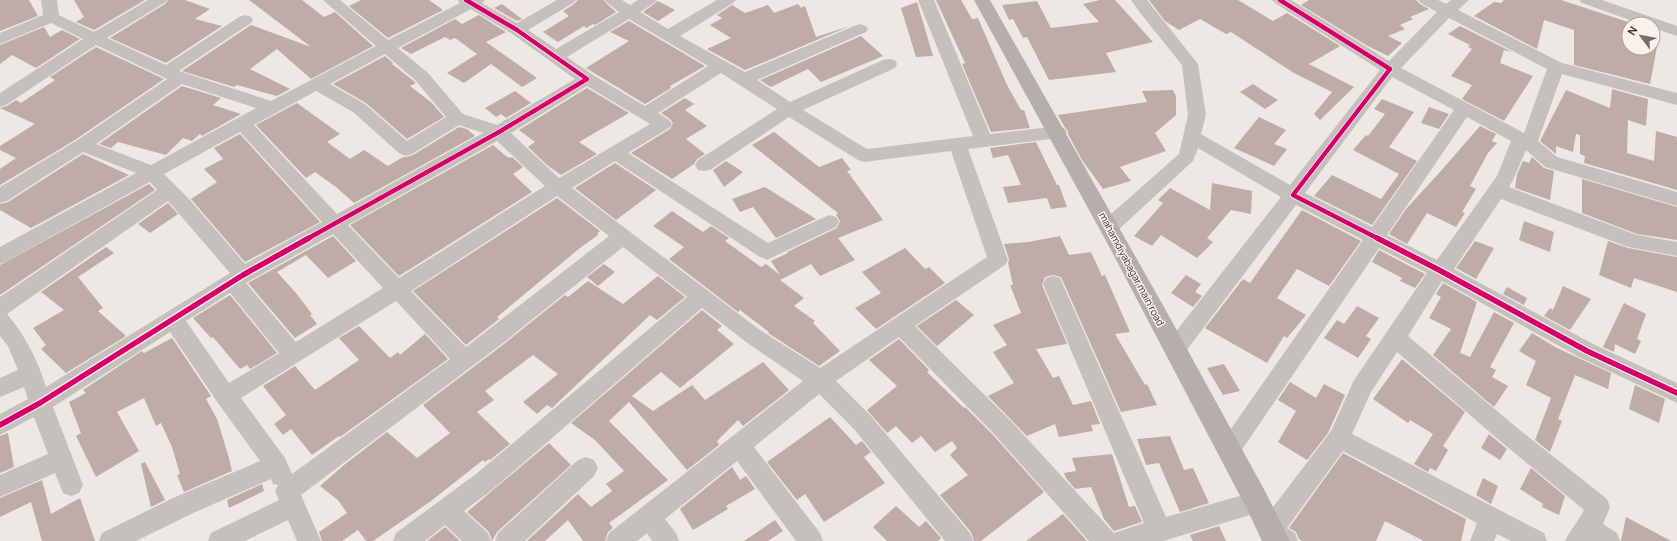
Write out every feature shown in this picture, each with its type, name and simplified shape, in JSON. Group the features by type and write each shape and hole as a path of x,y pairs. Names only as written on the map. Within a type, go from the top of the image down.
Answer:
{"main road":[{"name":"mahamdiyabagar main road","path":"982,0 1110,226 1229,450 1278,538"}],"street":[{"path":"0,101 95,38 159,0"},
{"path":"331,0 422,76 457,118 499,132 558,187 753,336 820,380 862,422 961,541"},
{"path":"517,30 568,0"},
{"path":"612,0 628,12 744,79 864,156 1058,132"},
{"path":"555,57 649,0"},
{"path":"669,36 728,0"},
{"path":"926,0 984,141"},
{"path":"1110,226 1187,156 1197,115 1190,64 1146,11 1139,0"},
{"path":"1280,0 1390,70 1525,141 1551,162 1677,199"},
{"path":"1426,0 1556,67 1677,99"},
{"path":"1175,349 1390,70 1447,11 1460,0"},
{"path":"1587,0 1677,31"},
{"path":"0,256 151,172 471,1 517,30 587,79 663,124 558,187 398,290 226,396"},
{"path":"0,38 53,6 95,38 174,75 272,107"},
{"path":"0,196 82,145 245,20"},
{"path":"744,79 860,29"},
{"path":"704,166 789,109 890,64"},
{"path":"645,114 721,65"},
{"path":"1278,538 1339,438 1362,387 1439,270 1447,263 1505,178 1525,141 1556,67"},
{"path":"0,425 174,320 238,279 334,223 499,132 587,79"},
{"path":"317,84 359,108 406,150 457,118"},
{"path":"1229,450 1464,108"},
{"path":"242,123 334,223 464,359"},
{"path":"1192,137 1293,195 1439,270 1587,351 1677,393"},
{"path":"618,541 820,380 998,260 957,144"},
{"path":"82,145 151,172 183,205 294,355"},
{"path":"615,153 767,252 829,222"},
{"path":"1497,190 1635,242 1677,249"},
{"path":"0,308 169,191"},
{"path":"220,541 290,498 464,359 496,337 624,236"},
{"path":"1053,284 1159,530"},
{"path":"405,541 484,482 702,296"},
{"path":"0,320 16,341 31,374 71,485"},
{"path":"174,320 226,396 277,465 309,541"},
{"path":"900,325 1003,428 1105,541"},
{"path":"1395,338 1508,434 1598,507 1582,534 1608,541"},
{"path":"0,388 31,374"},
{"path":"1339,438 1535,541"},
{"path":"738,446 811,541"},
{"path":"0,486 61,459"},
{"path":"111,541 182,506 277,465"},
{"path":"507,541 586,468"},
{"path":"1123,541 1257,502"},
{"path":"447,511 479,541"},
{"path":"648,517 667,541"},
{"path":"1482,541 1491,518"}],"building":[{"path":"0,0 29,0 38,16 0,31"},
{"path":"74,0 145,0 94,30 76,22 84,17"},
{"path":"168,0 185,0 210,9 195,19 222,26 166,63 110,38 165,4"},
{"path":"249,0 302,0 324,17 335,12 373,46 311,79 277,49 250,69 290,89 277,96 237,85 234,87 182,71 251,25 311,47"},
{"path":"361,0 429,0 443,10 388,38 349,6"},
{"path":"578,0 603,0 616,12 595,25 593,24 586,28 584,26 558,42 543,32 569,16 563,11"},
{"path":"936,0 961,0 972,19 978,18 1007,85 1021,110 1024,110 1030,128 991,132 962,64 965,63"},
{"path":"1100,0 1115,0 1153,42 1106,53 1116,72 1049,80 1027,37 1023,38 1013,19 1009,20 1002,5 1037,1 1051,28 1099,22 1083,4"},
{"path":"1149,0 1238,0 1273,21 1287,13 1340,46 1309,64 1354,87 1320,120 1314,114 1332,92 1294,73 1231,32 1226,34 1200,19 1179,30 1165,21"},
{"path":"1309,0 1416,0 1429,9 1410,17 1413,19 1400,25 1405,29 1388,36 1402,43 1388,56 1366,45 1301,5"},
{"path":"1504,0 1561,0 1621,20 1621,56 1655,56 1650,84 1574,65 1574,30 1544,20 1537,49 1474,16 1494,2 1501,3"},
{"path":"658,1 675,10 658,21 643,12"},
{"path":"917,2 933,56 916,57 901,8"},
{"path":"502,4 522,19 517,21 494,8"},
{"path":"798,4 801,8 805,6 816,37 850,26 745,70 707,49 731,38 710,25 722,18 717,15 732,5 745,13 768,5 774,13"},
{"path":"479,15 506,32 486,42 537,78 522,87 491,64 464,83 447,73 477,54 455,38 450,40 445,37 411,54 401,48 455,19 462,24"},
{"path":"629,21 705,66 670,86 671,88 645,104 586,68 629,41 610,32"},
{"path":"1460,26 1512,52 1504,50 1500,63 1533,76 1504,121 1462,99 1472,85 1451,76 1472,49 1468,47 1470,45 1448,34"},
{"path":"44,27 50,37 62,30 80,39 36,68 12,55 0,64 0,45"},
{"path":"861,36 883,56 821,82 808,69 771,87 760,80"},
{"path":"96,47 164,79 75,140 0,185 0,169 16,158 0,150 0,146 35,124 0,108 7,106 16,100 21,103 55,80 50,77"},
{"path":"385,56 393,63 392,64 416,83 410,86 432,103 444,117 407,139 366,103 333,84"},
{"path":"1253,84 1278,100 1265,109 1240,92"},
{"path":"182,86 221,98 213,105 241,114 202,136 200,134 192,141 183,138 166,155 118,142 111,148 99,144"},
{"path":"587,88 629,113 579,142 597,154 561,175 547,165 528,147 535,142 519,130"},
{"path":"1612,89 1648,99 1646,126 1628,120 1627,153 1654,161 1656,131 1677,137 1677,190 1584,163 1585,156 1580,154 1580,135 1576,134 1573,152 1556,146 1556,154 1540,141 1566,90 1610,108"},
{"path":"1173,90 1176,96 1176,115 1155,133 1166,151 1120,167 1131,181 1103,189 1082,160 1068,134 1068,131 1058,115 1147,102 1142,91"},
{"path":"515,91 531,103 506,118 501,114 496,117 485,108"},
{"path":"685,98 694,104 685,110 707,126 686,139 705,154 697,159 694,164 672,179 631,153 670,129 673,123 661,113"},
{"path":"1382,99 1414,112 1389,147 1417,161 1372,225 1314,196 1332,175 1381,199 1399,174 1353,150 1366,135 1368,136 1385,114 1374,109"},
{"path":"297,103 340,134 327,142 350,159 364,150 388,166 403,157 413,155 459,127 467,129 475,136 354,203 336,187 315,172 306,178 256,125"},
{"path":"1429,107 1449,114 1439,129 1421,123"},
{"path":"1259,117 1286,130 1274,144 1287,149 1274,166 1234,148"},
{"path":"1480,126 1496,134 1492,141 1497,143 1488,153 1470,186 1476,189 1462,212 1465,213 1456,227 1427,213 1407,244 1389,234 1406,209"},
{"path":"774,132 819,167 842,158 851,170 847,171 883,220 838,238 855,260 820,276 811,264 780,280 804,298 794,306 815,321 813,323 840,351 819,366 768,333 769,332 740,310 738,312 669,259 684,247 653,226 672,211 703,232 711,226 729,238 725,241 761,267 766,264 780,275 771,261 837,228 840,221 836,215 838,213 752,145"},
{"path":"240,134 320,222 245,262 191,199 217,182 204,169 223,159 214,148"},
{"path":"1036,142 1057,185 1059,185 1067,207 1051,209 1047,198 1008,203 1003,187 1021,185 1008,155 993,158 990,148"},
{"path":"493,145 506,156 510,158 512,157 523,167 513,174 532,192 399,276 350,225"},
{"path":"83,154 129,175 31,228 0,210 0,204 8,202"},
{"path":"1532,157 1544,168 1554,171 1550,200 1515,188 1517,174 1523,161 1529,163"},
{"path":"726,161 743,172 724,187 713,170"},
{"path":"615,163 656,190 616,220 575,188"},
{"path":"1582,179 1677,207 1677,240 1637,234 1582,213"},
{"path":"1212,183 1252,191 1251,214 1231,210 1207,238 1213,242 1197,258 1161,235 1152,246 1134,236 1163,203 1158,200 1170,188 1210,210"},
{"path":"149,184 155,190 0,295 0,265"},
{"path":"765,187 816,219 776,238 753,207 740,212 732,199"},
{"path":"557,198 600,231 597,234 598,235 580,248 497,317 499,319 466,345 413,291"},
{"path":"168,203 178,214 150,233 138,224"},
{"path":"1302,210 1361,241 1329,286 1297,269 1277,298 1306,315 1287,338 1284,336 1267,363 1205,328 1243,279 1250,283"},
{"path":"1524,221 1554,232 1550,252 1519,240"},
{"path":"333,236 356,261 328,278 306,255 277,272 296,293 312,314 310,315 317,324 295,338 248,283"},
{"path":"1060,236 1069,255 1091,252 1102,276 1105,275 1130,332 1115,334 1145,385 1147,384 1157,405 1121,412 1061,277 1053,275 1045,277 1042,285 1067,344 1036,349 1053,378 1059,376 1073,405 1091,401 1100,424 1091,425 1093,431 1059,437 1055,424 1027,436 988,396 1014,383 993,352 1007,345 993,325 1021,313 1010,285 1013,285 1008,263 1009,259 1004,244 1028,242"},
{"path":"1475,241 1494,248 1476,279 1456,268"},
{"path":"1608,241 1628,248 1677,257 1677,292 1634,278 1631,288 1599,275"},
{"path":"106,247 114,253 78,277 103,308 98,311 126,336 66,373 41,349 46,345 33,328 64,310 41,292"},
{"path":"905,248 925,269 929,267 945,283 876,329 855,308 881,293 862,272"},
{"path":"1379,250 1425,274 1415,288 1400,281 1402,278 1372,262"},
{"path":"604,264 615,272 598,286 587,277"},
{"path":"1186,275 1201,284 1195,292 1202,296 1193,307 1171,293"},
{"path":"658,276 685,297 657,320 650,315 552,408 547,405 537,414 523,402 558,374 533,355 485,391 494,400 477,412 510,444 490,460 489,459 485,462 483,460 431,501 373,541 366,541 358,530 342,541 322,541 319,532 347,513 338,500 320,486 344,465 387,432 417,458 450,433 423,405 504,344 565,295 568,297 588,281 623,304"},
{"path":"1443,283 1477,302 1460,353 1470,357 1494,312 1514,323 1490,367 1496,370 1492,377 1508,386 1494,407 1433,355 1451,329 1429,318 1441,297 1436,294"},
{"path":"1563,286 1591,299 1570,330 1544,316 1550,308 1553,310"},
{"path":"1507,287 1527,298 1524,305 1503,294"},
{"path":"230,295 277,353 250,369 247,365 240,369 213,337 211,338 193,318"},
{"path":"956,300 974,315 937,346 917,326"},
{"path":"1624,303 1646,314 1637,339 1641,341 1635,354 1615,344 1614,352 1603,347"},
{"path":"1357,306 1379,318 1366,336 1371,339 1358,358 1324,338 1337,320 1344,324"},
{"path":"702,310 722,326 717,330 734,344 680,388 661,372 632,396 653,411 692,385 705,400 763,362 789,390 743,426 738,420 717,441 719,445 687,470 629,402 609,421 668,480 609,523 613,528 608,532 605,541 583,541 568,520 545,541 527,541 578,494 591,507 612,491 606,484 624,471 595,440 571,423"},
{"path":"359,326 390,358 398,352 400,355 425,334 448,359 340,437 339,436 312,455 291,429 283,435 274,424 286,415 263,386 295,366 315,390 359,360 339,338"},
{"path":"1532,333 1557,348 1611,373 1608,389 1575,375 1558,419 1562,421 1550,452 1535,440 1551,398 1526,385 1536,361 1519,351"},
{"path":"172,338 211,396 206,399 217,419 232,471 184,492 177,475 180,474 172,447 161,423 156,426 144,398 117,412 139,451 96,477 76,436 81,433 69,402 86,393 83,390 142,351 144,353"},
{"path":"899,339 929,370 927,372 994,436 1044,492 981,541 974,541 971,532 940,495 968,475 950,455 957,448 952,441 935,452 921,436 912,443 896,426 887,433 867,410 897,386 869,360"},
{"path":"1402,359 1465,412 1443,446 1448,450 1436,471 1430,468 1428,472 1414,464 1433,434 1410,420 1408,423 1373,399"},
{"path":"1224,364 1240,391 1223,395 1207,368"},
{"path":"1290,382 1316,398 1324,384 1345,395 1328,433 1307,460 1278,442 1296,411 1278,400"},
{"path":"1635,385 1665,399 1659,423 1629,409"},
{"path":"830,417 856,445 862,441 871,452 864,457 885,483 824,522 805,494 797,500 767,462"},
{"path":"8,433 14,467 0,473 0,436"},
{"path":"1489,434 1507,449 1500,460 1481,448"},
{"path":"1170,436 1184,470 1193,468 1209,503 1180,512 1159,463 1146,465 1137,439"},
{"path":"549,443 571,465 497,532 492,541 489,532 467,512"},
{"path":"1343,453 1466,519 1461,541 1424,541 1385,521 1376,541 1302,541 1299,539 1296,532 1289,528"},
{"path":"1112,454 1129,507 1135,506 1142,522 1114,531 1104,519 1091,487 1075,489 1064,473 1076,471 1072,458"},
{"path":"145,462 165,500 151,507 141,464"},
{"path":"732,467 740,480 746,476 755,489 726,506 728,509 693,530 680,509"},
{"path":"1531,468 1565,496 1559,515 1542,507 1543,504 1520,489"},
{"path":"1483,478 1498,486 1491,504 1476,495"},
{"path":"42,480 51,514 80,498 95,541 42,541 31,502 0,517 0,498"},
{"path":"262,484 264,491 229,508 227,500"},
{"path":"896,506 919,527 926,521 941,538 938,541 887,541 873,527"},
{"path":"1063,514 1087,541 1026,541"},
{"path":"1626,517 1671,541 1621,541"},
{"path":"775,520 783,531 768,541 744,541"},
{"path":"1219,526 1226,541 1193,541 1190,535"},
{"path":"445,527 460,541 427,541"}],"cycle path":[{"path":"0,425 40,403 243,275 499,132 587,79 517,30 466,0"},
{"path":"1280,0 1390,69 1293,195 1439,270 1587,351 1677,393"}]}
